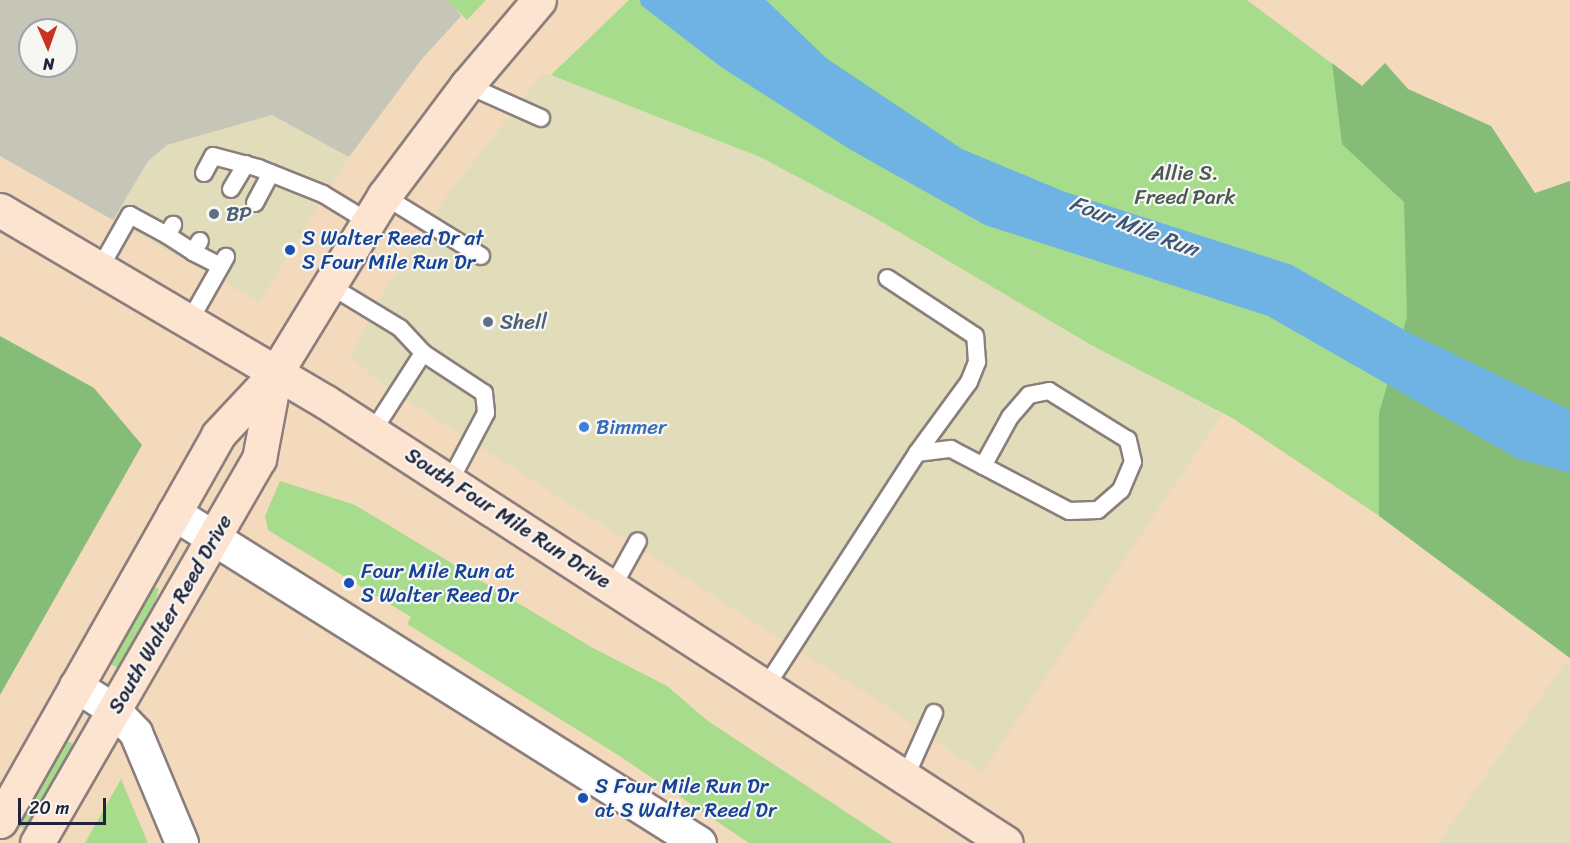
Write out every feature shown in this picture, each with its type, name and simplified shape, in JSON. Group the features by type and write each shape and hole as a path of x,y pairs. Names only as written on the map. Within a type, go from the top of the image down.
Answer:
{"main road":[{"name":"South Walter Reed Drive","path":"0,822 218,435 275,374 376,208 467,85 539,0"},
{"name":"South Four Mile Run Drive","path":"0,210 373,431 767,685 1006,843"},
{"name":"South Walter Reed Drive","path":"37,843 259,459 275,374"}],"street":[{"path":"174,513 699,843"},
{"path":"76,686 114,710 136,733 182,843"}],"lane":[{"path":"467,85 541,118"},
{"path":"204,173 213,156 246,164 323,194 376,208 481,256"},
{"path":"231,189 246,164"},
{"path":"255,203 271,173"},
{"path":"100,268 130,214 170,230 224,262 189,322"},
{"path":"767,685 917,453 969,382 977,362 975,336 887,278"},
{"path":"328,285 400,328 423,353 484,393 486,413 450,481"},
{"path":"373,431 423,353"},
{"path":"917,453 951,449 983,466 1069,511 1098,510 1121,490 1133,462 1128,440 1049,391 1029,395 1010,417 983,466"},
{"path":"613,586 638,541"},
{"path":"906,776 934,713"}],"shaded area":[{"path":"0,0 449,0 461,16 421,60 349,157 272,115 167,145 148,161 113,220 0,156"},
{"path":"541,75 551,75 760,157 877,219 1093,346 1222,414 982,773 883,704 386,387 350,357 381,297 444,200"},
{"path":"273,115 349,157 259,302 113,220 148,161 167,145"},
{"path":"1565,663 1570,666 1570,843 1438,843"}],"green space":[{"path":"447,0 486,0 467,20"},
{"name":"Allie S. Freed Park","path":"629,0 1247,0 1362,86 1570,658 1411,537 1234,419 1093,346 877,219 760,157 551,75"},
{"path":"1332,63 1362,86 1385,63 1408,89 1491,126 1535,193 1570,181 1570,658 1379,516 1379,413 1407,317 1404,202 1342,144"},
{"path":"0,336 94,388 142,445 0,695"},
{"path":"280,481 355,505 593,648 667,686 708,721 893,843 749,843 618,755 407,624 411,617 268,530 265,516"},
{"path":"150,585 159,589 152,611 120,669 107,662"},
{"path":"63,738 76,746 24,829 11,821"},
{"path":"121,779 148,843 85,843"}],"water":[{"name":"Four Mile Run","path":"640,0 766,0 826,58 962,149 1065,192 1292,265 1408,332 1570,410 1570,473 1518,459 1268,316 985,225 851,150 721,67 641,5"}],"place":[{"name":"BP","path":"214,214"},
{"name":"S Walter Reed Dr at S Four Mile Run Dr","path":"290,250"},
{"name":"Shell","path":"488,322"},
{"name":"Bimmer","path":"584,427"},
{"name":"Four Mile Run at S Walter Reed Dr","path":"349,583"},
{"name":"S Four Mile Run Dr at S Walter Reed Dr","path":"583,798"}]}
